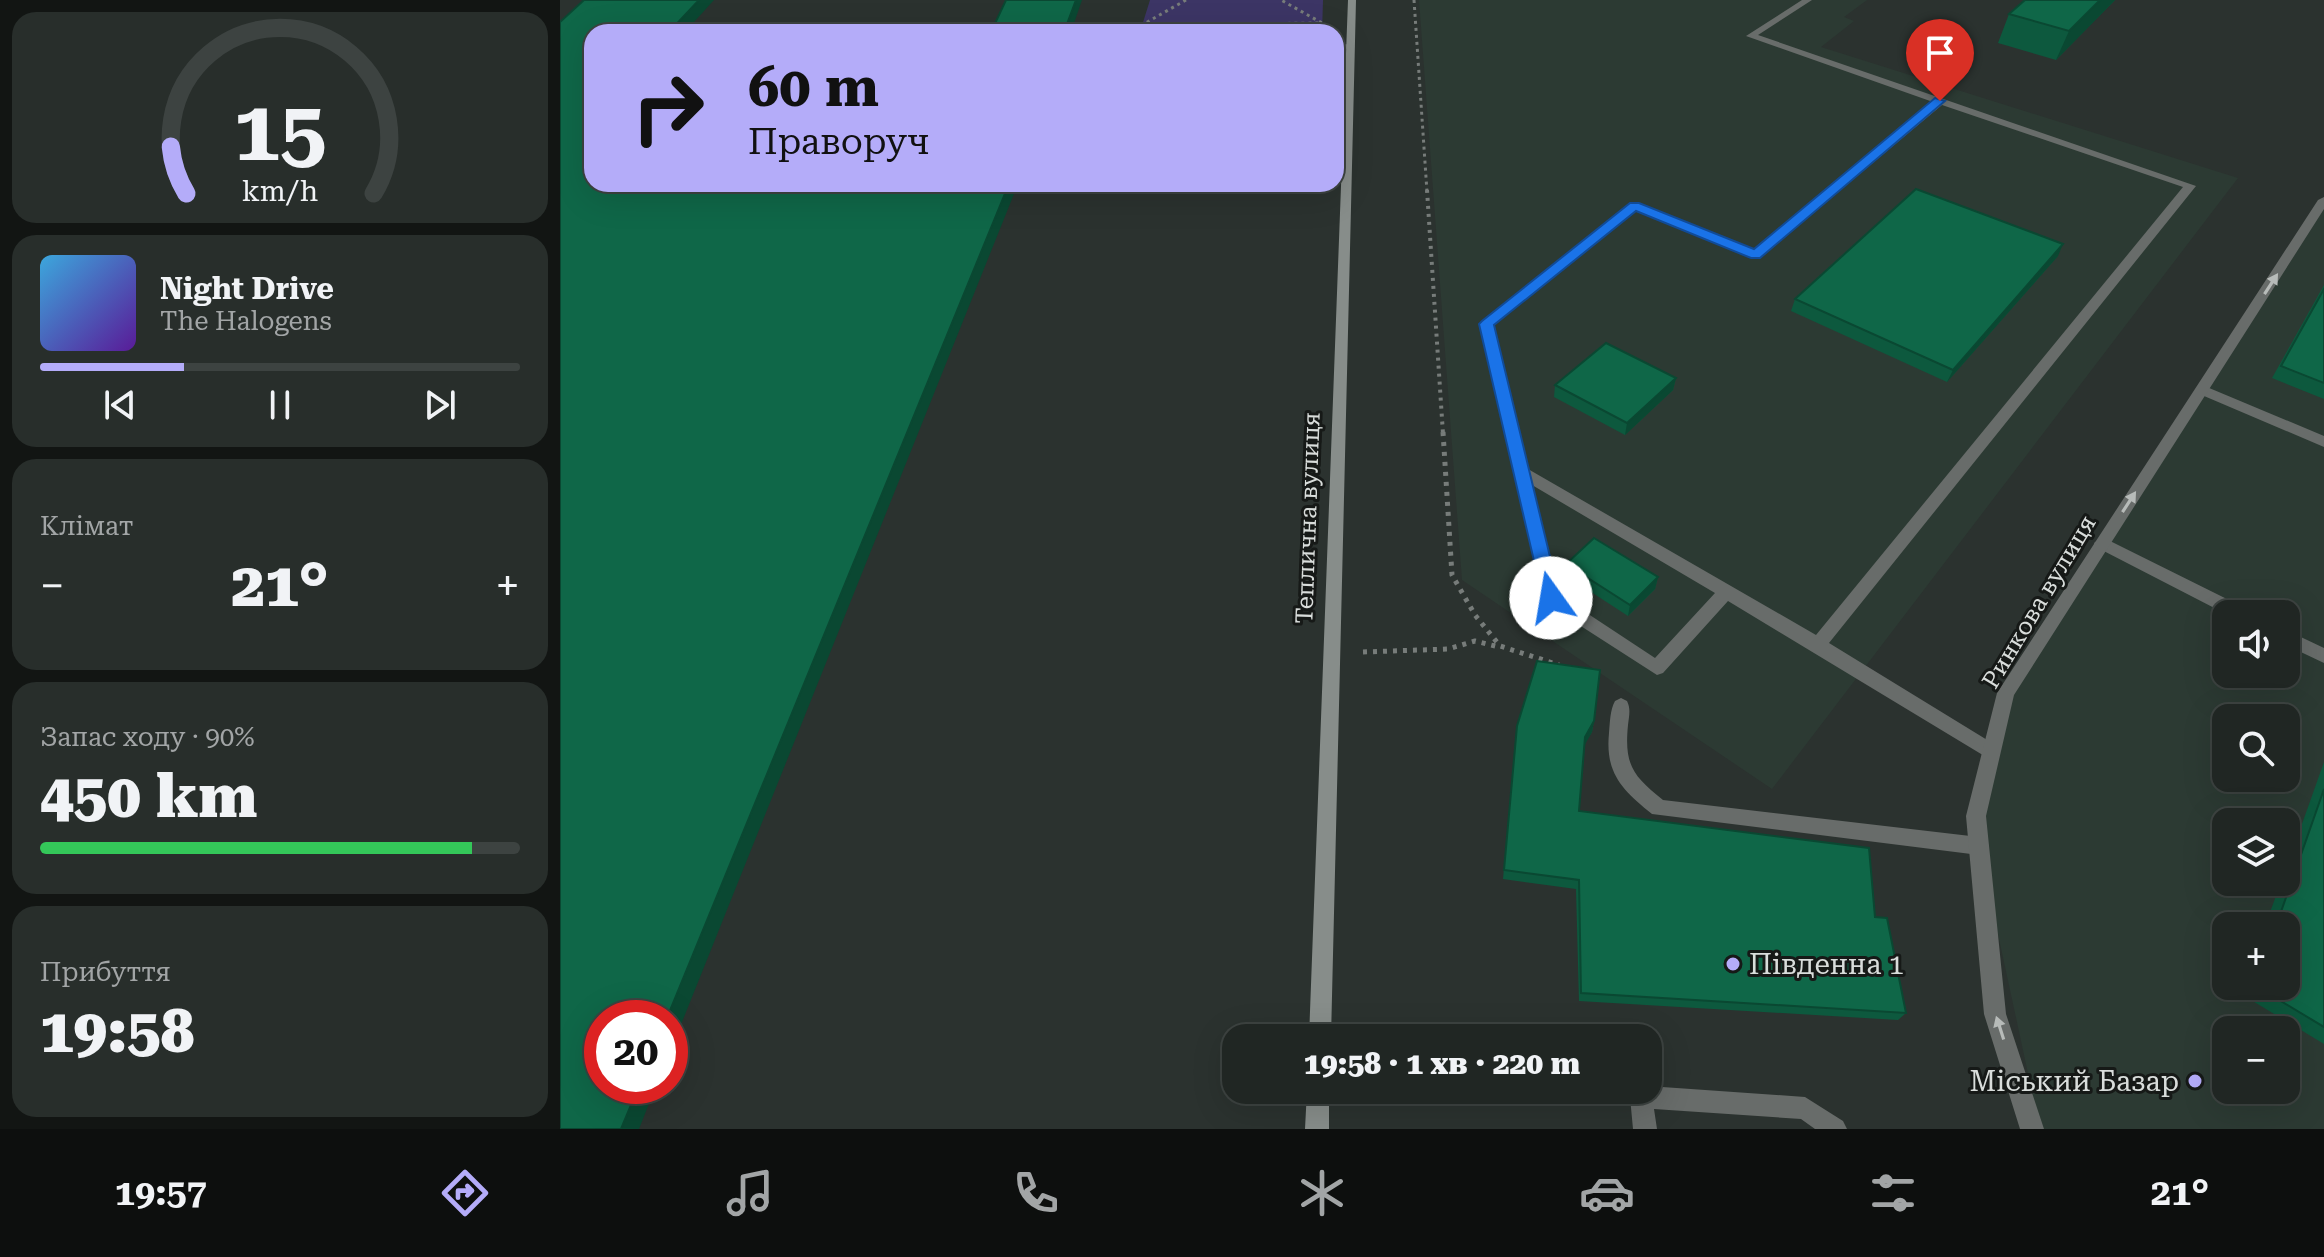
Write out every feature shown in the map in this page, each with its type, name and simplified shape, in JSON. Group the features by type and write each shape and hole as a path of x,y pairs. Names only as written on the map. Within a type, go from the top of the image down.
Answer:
{"street":[{"name":"Теплична вулиця","path":"1344,43 1352,0"},
{"path":"1808,0 1751,36 2190,186 1818,645"},
{"path":"1727,591 1657,668 1551,598 1487,324 1634,206 1755,255 1940,101"},
{"name":"Теплична вулиця","path":"1320,1024 1340,192"},
{"name":"Ринкова вулиця","path":"2032,1129 1995,1014 1976,816 2006,693 2202,390 2317,225 2324,200"},
{"path":"2202,390 2324,442"},
{"path":"1521,472 1818,645 1991,752"},
{"path":"2102,543 2214,600"},
{"path":"2300,644 2324,656"},
{"path":"1621,706 1615,752 1626,782 1659,808 1979,846"},
{"path":"1645,1129 1641,1097 1805,1108 1835,1129"},
{"path":"1317,1129 1318,1104"}],"path":[{"path":"1144,24 1186,0"},
{"path":"1232,24 1322,23 1281,0"},
{"path":"1414,0 1452,575 1475,615 1500,646 1563,666"},
{"path":"1402,652 1448,649 1475,641 1508,649"}],"shaded area":[{"path":"1150,0 1323,0 1322,24 1142,24"},
{"path":"1419,0 1867,0 1844,17 1854,21 1821,47 2238,178 1772,789 1462,580"},
{"path":"2324,200 2324,1129 2040,1129 1979,846 2006,693"}],"building":[{"path":"584,0 699,0 676,24 584,24 584,192 1006,192 674,1000 584,1000 584,1104 631,1104 621,1129 560,1129 560,22"},
{"path":"1006,0 1076,0 1067,24 995,24"},
{"path":"2025,0 2100,0 2069,31 2009,14"},
{"path":"1916,189 2063,244 1953,370 1795,299"},
{"path":"2324,289 2324,383 2281,366"},
{"path":"1606,343 1676,378 1627,423 1555,385"},
{"path":"1594,538 1658,577 1630,605 1566,564"},
{"path":"1537,661 1600,670 1594,721 1585,737 1579,811 1869,848 1875,917 1887,918 1906,1013 1581,993 1579,880 1504,870 1517,726"},
{"path":"2324,789 2324,1027 2279,1000 2300,1000 2300,912 2281,912 2287,896 2300,896 2300,858"}],"place":[{"name":"Південна 1","path":"1733,964"},
{"name":"Міський Базар","path":"2195,1081"}],"route":[{"path":"1551,598 1487,324 1634,206 1755,255 1940,101"}]}
